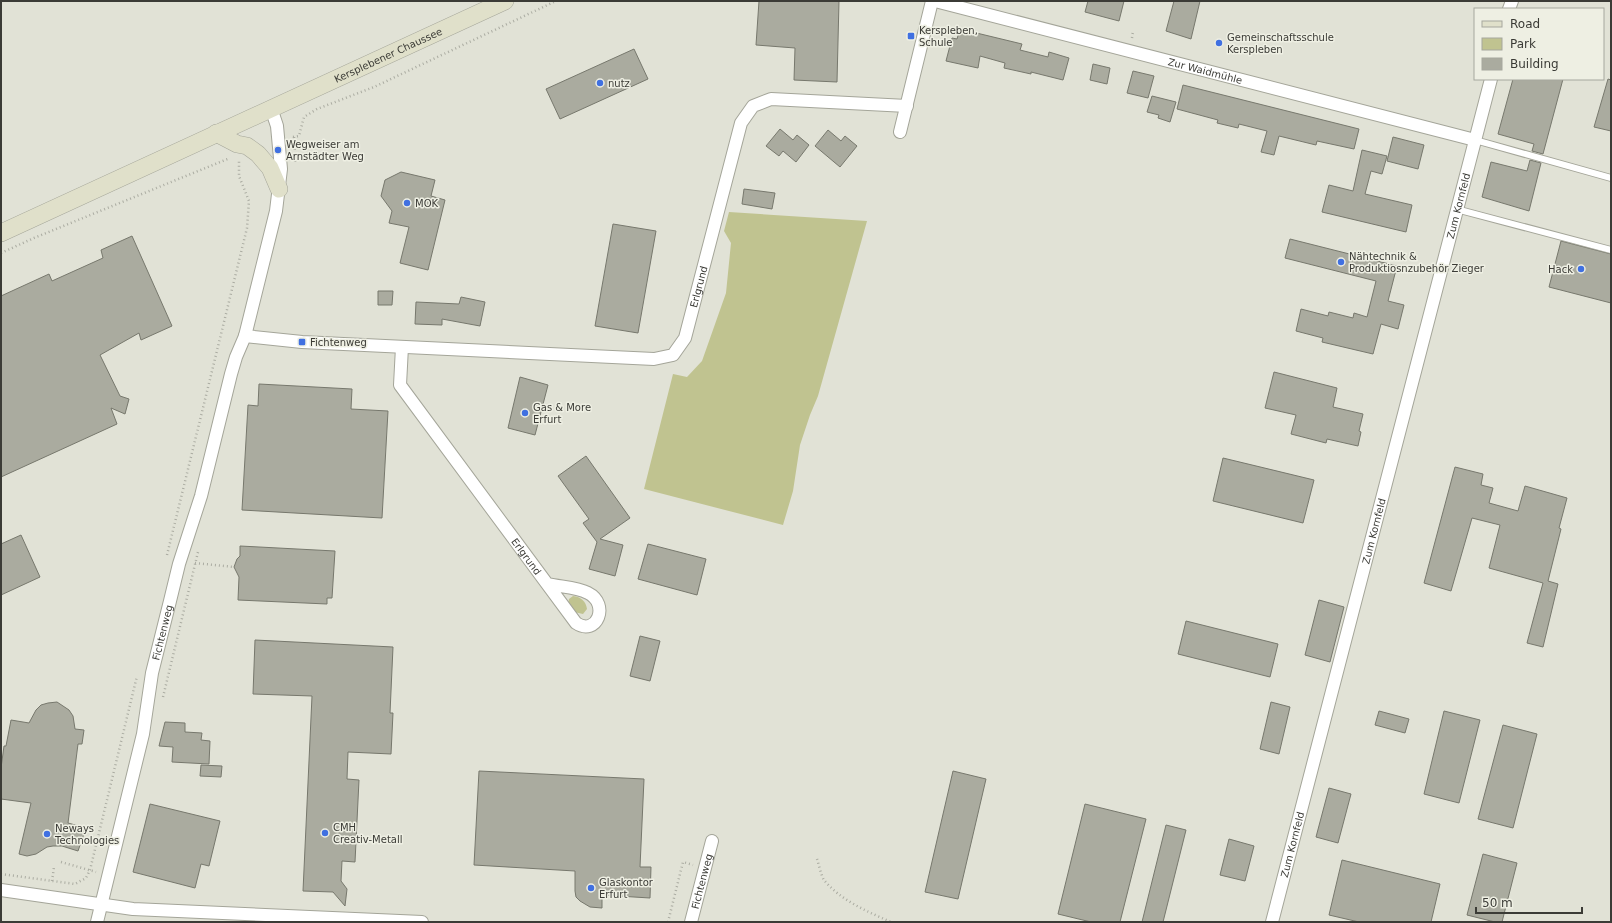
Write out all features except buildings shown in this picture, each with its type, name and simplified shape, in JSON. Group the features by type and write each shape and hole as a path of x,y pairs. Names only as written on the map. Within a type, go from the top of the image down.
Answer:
{"main road":[{"name":"Kersplebener Chaussee","path":"1,233 505,1"},
{"path":"216,133 237,144 244,150 258,154 270,168 279,189"}],"street":[{"path":"900,132 932,1"},
{"name":"Zur Waidmühle","path":"935,1 1475,140"},
{"name":"Zum Kornfeld","path":"1272,922 1491,80"},
{"name":"Erlgrund","path":"245,336 302,342 654,359 673,355 685,338 741,123 753,106 771,99 907,106"},
{"name":"Fichtenweg","path":"97,922 143,734 152,673 175,579 201,496 236,357 245,336 276,211 281,169 275,119 270,108"},
{"name":"Erlgrund","path":"402,347 400,385 527,558 548,584"},
{"name":"Fichtenweg","path":"690,922 712,841"},
{"path":"1,890 133,909 422,922"}],"lane":[{"path":"1475,140 1611,178"},
{"path":"1456,209 1611,250"}],"path":[{"path":"278,136 299,136 304,117 316,109 374,87 556,1"},
{"path":"1,253 244,150"},
{"path":"166,561 247,228 249,201 239,176 238,163 244,150"},
{"path":"162,702 198,551"},
{"path":"195,563 234,567"},
{"path":"1,874 75,884 86,878 90,870 137,676"},
{"path":"817,859 824,879 837,893 873,914 891,922"},
{"path":"61,862 90,870"},
{"path":"668,922 684,862 705,868"},
{"path":"52,881 54,867"}],"green space":[{"path":"729,212 867,221 818,396 800,445 793,491 783,525 644,489 673,374 687,377 702,361 726,293 731,243 724,231"},
{"path":"573,596 581,598 586,604 587,609 583,614 574,612 568,604 569,599"}],"place":[{"name":"Kerspleben, Schule","path":"911,36"},
{"name":"Gemeinschaftsschule Kerspleben","path":"1219,43"},
{"name":"nutz","path":"600,83"},
{"name":"Wegweiser am Arnstädter Weg","path":"278,150"},
{"name":"MOK","path":"407,203"},
{"name":"Nähtechnik & Produktiosnzubehör Zieger","path":"1341,262"},
{"name":"Hack","path":"1581,269"},
{"name":"Fichtenweg","path":"302,342"},
{"name":"Gas & More Erfurt","path":"525,413"},
{"name":"CMH Creativ-Metall","path":"325,833"},
{"name":"Neways Technologies","path":"47,834"},
{"name":"Glaskontor Erfurt","path":"591,888"}]}
